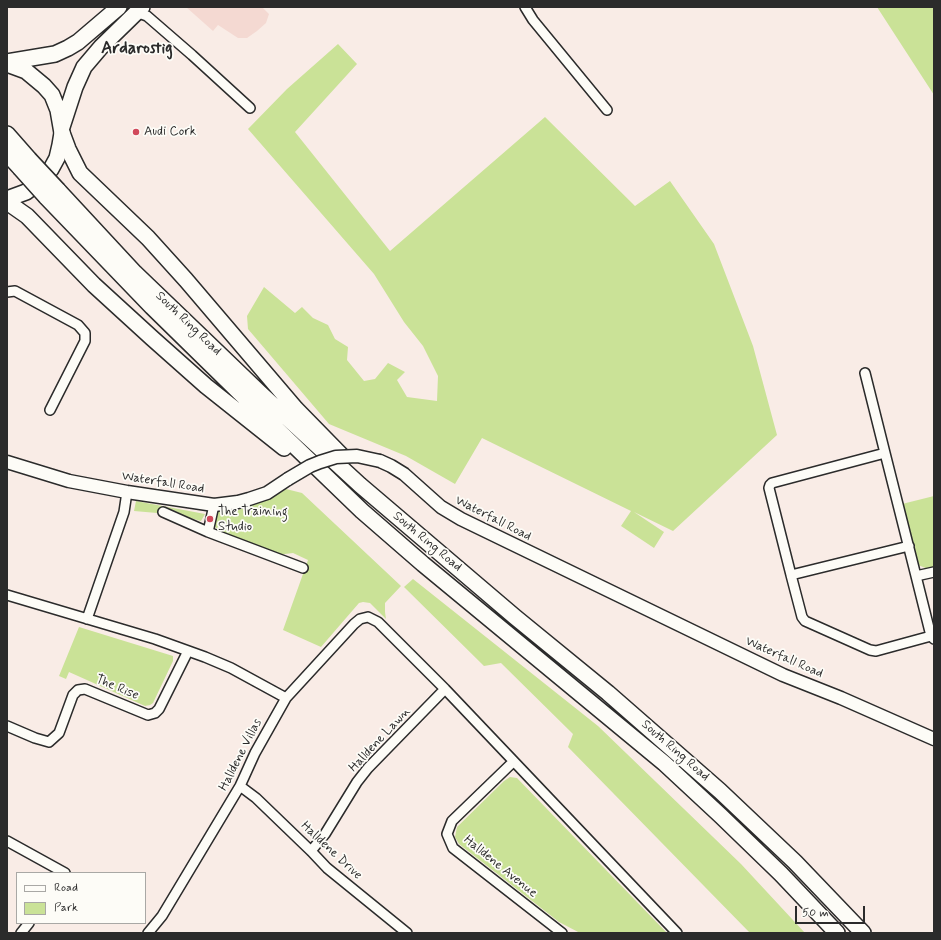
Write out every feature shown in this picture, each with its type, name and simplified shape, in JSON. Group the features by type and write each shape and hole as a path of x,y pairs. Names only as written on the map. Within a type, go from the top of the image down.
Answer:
{"main road":[{"path":"7,63 55,54 68,48 78,42 119,7"},
{"path":"7,199 26,192 43,179 51,169 60,145 62,130 75,87 84,67 101,47 142,11"},
{"path":"7,63 26,71 52,95 58,110 62,130 71,156 80,173 154,244 296,409 444,556"},
{"name":"South Ring Road","path":"7,134 25,164 152,307 362,511 423,564 664,763 770,864 837,933"},
{"name":"South Ring Road","path":"7,154 25,164"},
{"name":"South Ring Road","path":"52,193 260,393 360,486 515,617 614,698 720,791 795,862 863,933"},
{"path":"7,202 27,216 94,285 206,386 362,511"}],"street":[{"path":"525,7 532,20 607,110"},
{"path":"142,11 250,108"},
{"path":"7,292 15,291 78,325 85,332 85,341 50,410"},
{"path":"865,373 933,638 876,651 870,650 805,621 802,616 769,488 772,483 885,452"},
{"name":"Waterfall Road","path":"7,462 69,481 128,492 214,505 255,498 267,493 310,466 336,457 357,456 380,461 404,474 441,507 461,519 783,675 841,698 934,739"},
{"path":"87,618 124,512 128,492"},
{"path":"208,532 214,505"},
{"path":"163,512 208,532 303,568"},
{"path":"791,575 909,546"},
{"path":"916,576 934,572"},
{"path":"7,595 155,639 188,651 231,668 286,698"},
{"name":"Halldene Villas","path":"151,932 240,786 255,753 286,698 360,619 368,617 378,622 445,689"},
{"name":"The Rise","path":"7,726 35,738 49,742 59,732 73,696 78,690 85,689 148,715 155,714 159,709 188,651"},
{"path":"445,689 677,933"},
{"name":"Halldene Lawn","path":"311,851 325,834 357,782 368,768 445,689"},
{"name":"Halldene Avenue","path":"513,762 452,821 447,834 453,848 562,933"},
{"name":"Halldene Drive","path":"240,786 256,798 327,868 407,933"},
{"path":"7,841 63,872"},
{"path":"20,933 28,924"}],"shaded area":[{"path":"186,7 262,7 269,14 266,23 257,31 247,38 238,38 218,25 213,31"}],"green space":[{"path":"877,7 934,7 934,95"},
{"path":"338,44 357,64 295,132 390,251 545,117 635,206 670,181 714,244 753,346 777,435 673,531 634,512 664,532 654,548 621,526 631,511 482,438 455,484 406,456 329,424 248,329 247,316 264,287 295,313 302,307 313,318 328,325 335,339 348,347 347,360 364,381 375,379 388,363 405,372 397,380 407,397 437,401 438,376 423,346 404,322 374,274 248,129 287,89"},
{"path":"286,489 302,493 401,586 385,603 386,619 370,603 359,603 321,647 283,630 308,560 293,553 277,555 222,532 213,525 215,514 220,511 238,510 253,505 270,499"},
{"path":"934,496 934,568 928,569 918,565 902,504"},
{"path":"136,501 205,514 201,521 190,518 166,507 157,513 134,511"},
{"path":"413,579 598,726 741,864 805,933 750,933 568,747 573,734 501,663 484,666 404,587"},
{"path":"79,627 173,656 173,661 153,703 145,706 69,672 66,679 59,676"},
{"path":"510,777 517,778 667,933 580,933 559,922 459,844 455,837 457,827 504,781"}],"place":[{"name":"Audi Cork","path":"136,132"},
{"name":"The Training Studio","path":"210,519"}],"district":[{"name":"Ardarostig","path":"137,49"}]}
